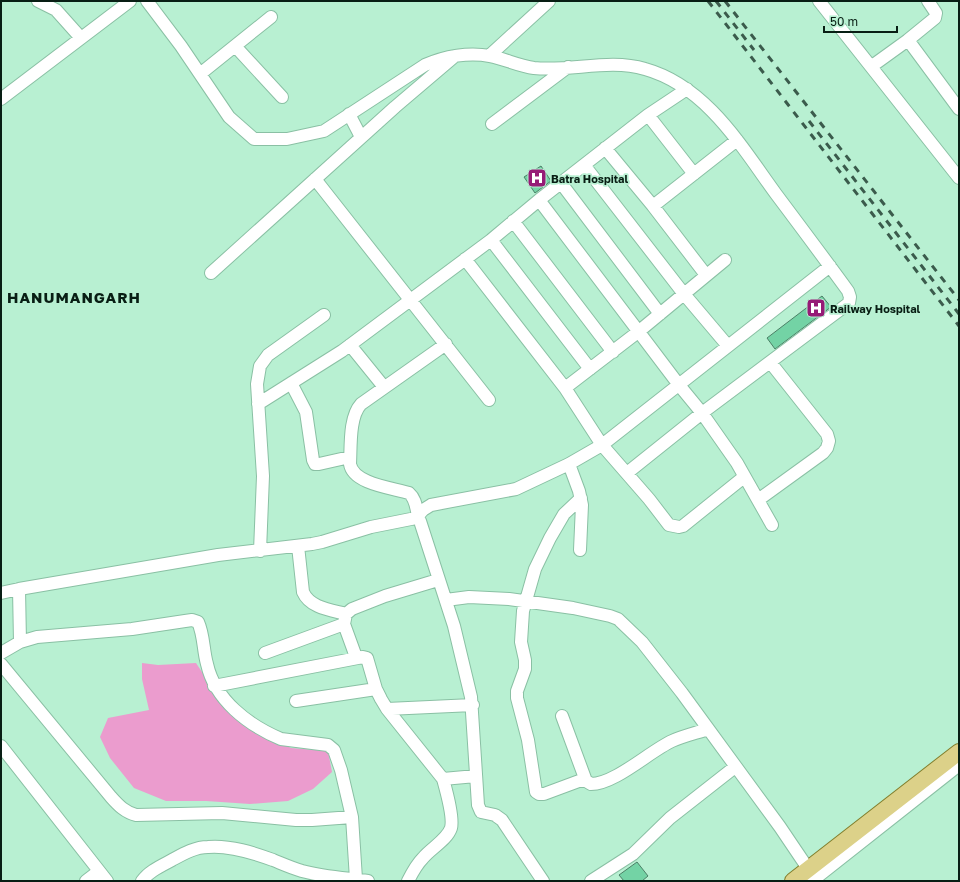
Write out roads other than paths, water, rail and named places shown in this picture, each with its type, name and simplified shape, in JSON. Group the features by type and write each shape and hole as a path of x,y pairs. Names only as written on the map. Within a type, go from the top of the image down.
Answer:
{"main road":[{"path":"805,877 883,812 959,752"}],"street":[{"path":"38,1 56,10 81,38"},
{"path":"1,99 130,1"},
{"path":"147,1 181,46 228,117 254,139 287,139 324,131 425,65 440,58 455,56 489,56 534,68 627,65 646,69 666,77 687,89 703,102 737,140 830,266 848,291 850,297 849,303 702,413 627,473"},
{"path":"489,56 549,1"},
{"path":"819,1 872,66 959,178"},
{"path":"872,66 935,18 936,13 928,1"},
{"path":"200,74 270,17"},
{"path":"908,40 959,109"},
{"path":"235,46 282,97"},
{"path":"211,274 362,137 455,56"},
{"path":"492,124 568,67"},
{"path":"258,404 350,345 490,240 648,115 687,89"},
{"path":"349,114 362,137"},
{"path":"648,115 694,174"},
{"path":"653,206 737,140"},
{"path":"605,148 653,206 706,275"},
{"path":"584,165 684,294 728,346"},
{"path":"315,179 489,400"},
{"path":"561,183 660,314"},
{"path":"539,200 638,332 702,413 737,464 772,525"},
{"path":"514,221 613,352"},
{"path":"490,240 590,369"},
{"path":"464,259 565,388 602,445 669,525 679,527 689,522 744,477"},
{"path":"565,388 638,332 725,260"},
{"path":"1,593 218,555 260,551 322,542 370,527 417,517 423,510 431,505 516,489 569,464 602,445 830,266"},
{"path":"260,551 263,476 258,404 258,374 263,360 268,354 324,315"},
{"path":"446,344 384,387 357,408 353,421 350,457 351,469 360,477 381,486 404,492 412,496 417,517 420,521 454,626 473,705 478,805 482,812 495,815 502,820 543,881"},
{"path":"350,345 384,387"},
{"path":"758,500 816,459 827,448 829,441 827,434 770,362"},
{"path":"291,384 306,412 313,460 315,464 350,457"},
{"path":"569,464 581,498 582,513 580,550"},
{"path":"581,498 568,509 556,525 535,569 525,601 520,634 525,660 525,669 517,691 517,698 528,740 536,792 544,794 579,781 586,781 590,784 594,784 609,779 638,763 672,741 708,729"},
{"path":"298,546 303,592 314,604 345,619 356,657"},
{"path":"265,653 345,619 352,609 385,596 438,580"},
{"path":"19,589 20,642"},
{"path":"446,600 469,597 509,599 573,608 618,619 642,642 682,693 780,827 805,877 959,764"},
{"path":"1,653 20,642 37,637 121,630 192,620 198,622 202,629 206,662 214,686 235,710 256,725 281,739 328,745 334,750 341,770 352,817 362,880 319,875 288,867 263,857 239,850 223,847 207,847 182,855 152,872 142,881"},
{"path":"214,686 356,657 367,658 376,689 387,709 443,779 448,799 451,827 448,833 423,858 408,881"},
{"path":"1,664 111,797 127,812 136,815 222,813 296,820 352,817"},
{"path":"296,701 376,689"},
{"path":"387,709 473,705"},
{"path":"562,716 586,781"},
{"path":"1,746 107,881"},
{"path":"591,881 633,854 670,818 735,767"},
{"path":"443,779 476,776"},
{"path":"86,881 99,871"}],"railway":[{"path":"708,1 959,326"},
{"path":"716,1 754,50"},
{"path":"725,1 959,300"},
{"path":"809,121 959,314"}],"place":[{"name":"Batra Hospital","path":"537,178"},
{"name":"Railway Hospital","path":"816,308"}],"district":[{"name":"HANUMANGARH","path":"74,297"}]}
